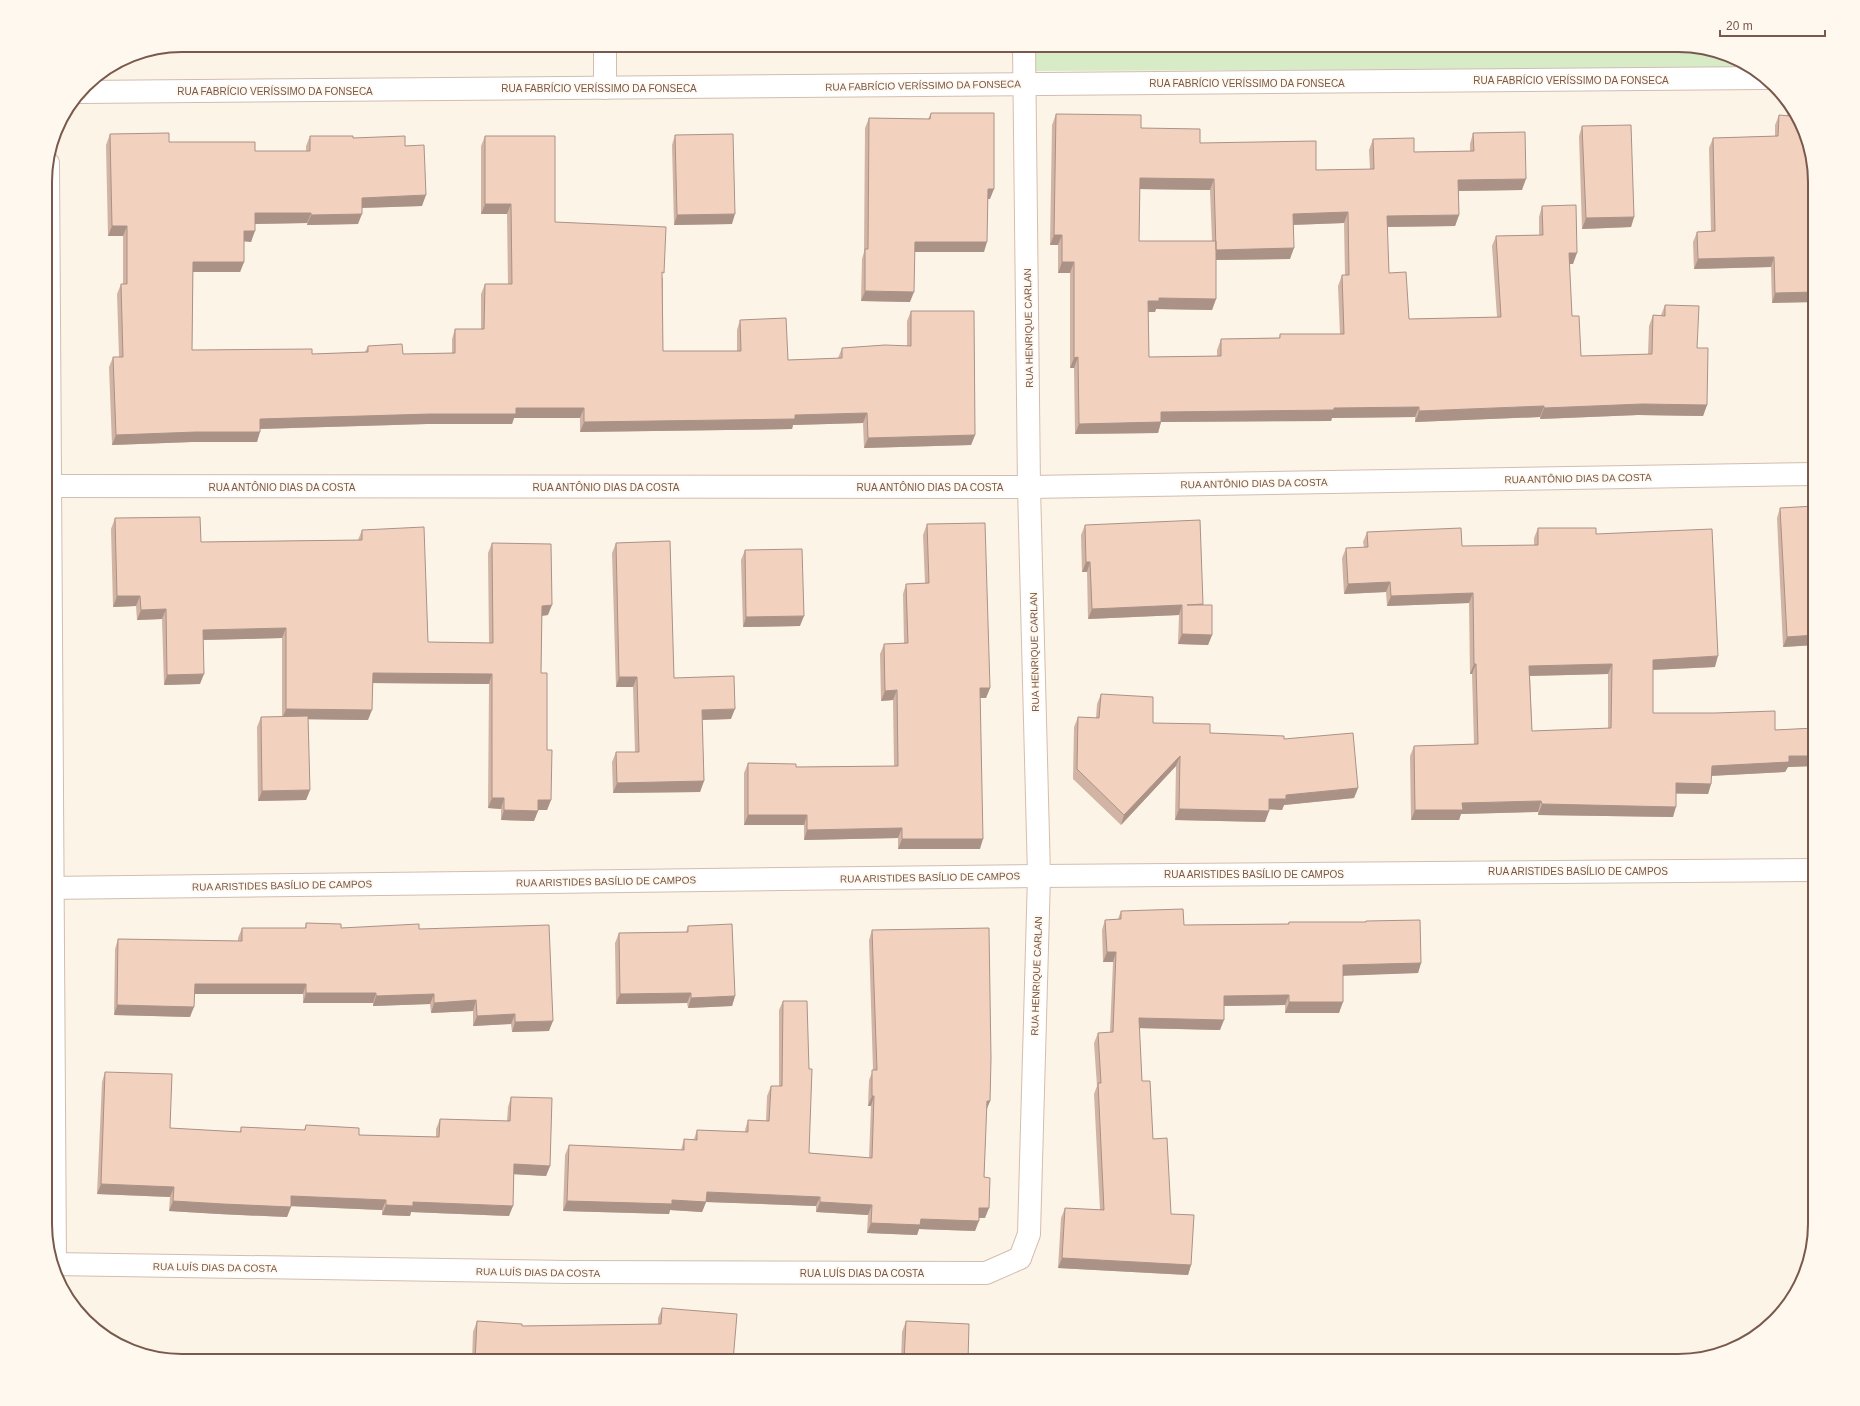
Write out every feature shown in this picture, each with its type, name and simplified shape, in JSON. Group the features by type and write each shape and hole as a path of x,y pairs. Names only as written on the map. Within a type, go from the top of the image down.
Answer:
{"street":[{"path":"605,52 606,88"},
{"name":"RUA HENRIQUE CARLAN","path":"1020,1258 1029,1234 1039,876 1029,487 1024,52"},
{"name":"RUA FABRÍCIO VERÍSSIMO DA FONSECA","path":"88,92 1756,78"},
{"name":"RUA ANTÔNIO DIAS DA COSTA","path":"52,486 1029,487 1808,474"},
{"name":"RUA ARISTIDES BASÍLIO DE CAMPOS","path":"52,888 1039,876 1808,870"},
{"path":"52,1114 54,1245"},
{"name":"RUA LUÍS DIAS DA COSTA","path":"58,1264 567,1272 986,1273 1020,1258"}],"green space":[{"path":"1035,52 1678,52 1711,56 1741,68 1035,71"}],"building":[{"path":"931,113 994,113 994,189 988,189 987,242 915,242 914,292 865,291 865,249 868,249 869,118 930,119"},
{"path":"1056,114 1141,115 1141,128 1200,129 1200,143 1316,141 1316,170 1374,169 1373,139 1414,138 1414,152 1474,151 1473,133 1525,132 1526,179 1458,180 1459,215 1387,216 1389,273 1406,272 1409,319 1501,317 1496,236 1543,235 1542,206 1576,205 1577,253 1569,253 1572,316 1579,316 1581,356 1652,354 1653,315 1665,316 1665,305 1699,306 1697,348 1708,348 1707,405 1642,404 1544,408 1544,406 1419,411 1419,407 1334,408 1334,410 1161,412 1161,422 1079,424 1078,357 1074,358 1074,262 1062,262 1062,235 1054,235","holes":["1140,178 1214,179 1216,241 1139,241","1348,212 1349,275 1342,275 1344,334 1280,334 1280,338 1221,339 1221,356 1149,357 1148,301 1159,301 1159,298 1216,299 1216,250 1294,248 1293,214"]},
{"path":"1779,115 1790,116 1795,125 1801,140 1808,174 1808,292 1775,293 1774,257 1698,259 1697,232 1715,231 1713,138 1778,136"},
{"path":"1631,125 1634,217 1586,218 1582,126"},
{"path":"169,133 169,142 255,142 255,151 310,151 310,136 353,136 353,138 405,136 405,146 424,145 426,195 362,198 362,214 311,215 311,213 255,213 255,231 244,231 244,262 193,262 192,350 312,349 312,354 368,352 368,346 402,344 403,354 455,353 455,329 484,329 485,284 512,284 511,204 485,204 485,136 555,136 555,222 666,227 664,273 662,272 663,351 741,351 740,320 786,318 788,360 842,358 842,348 885,345 911,346 911,311 974,311 975,435 868,438 867,413 795,415 795,419 584,422 584,408 516,408 516,414 430,414 260,419 260,432 196,432 116,435 113,357 123,357 121,284 127,284 127,226 112,226 110,134"},
{"path":"733,134 735,214 677,215 675,135"},
{"path":"1808,506 1808,636 1787,637 1780,508"},
{"path":"200,517 201,542 362,540 362,530 424,527 428,642 493,643 492,543 551,544 552,605 542,606 541,673 547,673 547,750 552,750 551,800 538,800 538,811 504,810 504,798 492,798 492,674 373,673 372,710 286,709 286,628 203,630 204,674 167,675 166,609 141,610 140,596 117,596 115,518"},
{"path":"1200,520 1203,604 1187,605 1212,605 1212,635 1182,634 1182,605 1092,609 1090,562 1086,562 1085,525"},
{"path":"985,523 990,688 980,688 983,839 902,839 902,828 807,830 807,815 748,815 748,763 796,764 796,767 898,766 897,690 885,691 884,644 908,643 906,584 929,583 927,524"},
{"path":"1461,528 1462,546 1538,545 1538,528 1596,528 1596,534 1712,529 1718,656 1653,660 1653,713 1775,711 1775,730 1808,728 1808,756 1789,756 1789,762 1712,766 1711,784 1676,783 1676,807 1542,804 1541,801 1462,803 1463,810 1415,810 1414,746 1478,744 1476,664 1474,664 1473,593 1391,596 1390,582 1348,584 1346,548 1368,547 1367,532","holes":["1612,664 1611,728 1532,731 1529,666"]},
{"path":"670,541 674,678 734,676 735,709 702,710 704,781 617,783 616,752 639,752 637,677 619,677 616,543"},
{"path":"802,549 804,616 746,617 745,550"},
{"path":"1101,694 1153,697 1153,723 1210,724 1210,733 1284,736 1284,739 1353,733 1358,788 1286,795 1286,799 1269,799 1269,811 1179,809 1180,756 1124,815 1077,769 1078,717 1099,718"},
{"path":"308,716 310,790 262,791 261,717"},
{"path":"1183,909 1184,925 1289,924 1289,922 1420,920 1421,963 1343,965 1343,1002 1289,1002 1289,995 1224,996 1224,1020 1139,1018 1142,1081 1150,1081 1153,1139 1167,1138 1171,1214 1194,1215 1191,1265 1062,1258 1065,1208 1104,1210 1098,1083 1101,1083 1098,1033 1113,1032 1116,952 1107,952 1105,920 1121,919 1121,911"},
{"path":"306,923 341,924 341,928 419,924 419,929 549,925 553,1021 515,1022 515,1014 477,1016 476,1000 434,1003 434,994 376,996 376,993 306,993 306,984 195,984 194,1007 117,1005 118,939 242,941 242,928 306,928"},
{"path":"732,924 735,996 691,998 691,993 620,994 619,933 688,932 688,926"},
{"path":"989,928 991,1059 990,1101 987,1101 984,1177 990,1178 989,1208 979,1208 979,1221 921,1219 920,1225 871,1223 872,1205 820,1202 820,1197 707,1192 706,1202 672,1200 672,1204 567,1201 569,1145 684,1150 684,1139 697,1140 697,1130 748,1132 748,1120 769,1121 771,1086 782,1086 783,1001 807,1001 809,1069 812,1069 809,1153 872,1158 874,1096 872,1096 872,1070 877,1070 872,930"},
{"path":"105,1072 172,1074 170,1128 241,1132 241,1127 305,1130 306,1125 359,1128 359,1135 439,1137 440,1119 510,1121 511,1097 552,1098 550,1166 514,1164 513,1206 413,1202 413,1206 386,1205 386,1200 291,1196 291,1207 173,1201 174,1187 101,1184"},
{"path":"662,1308 737,1314 734,1354 475,1354 477,1321 522,1324 522,1326 661,1324"},
{"path":"906,1321 969,1324 968,1354 904,1354"}]}
